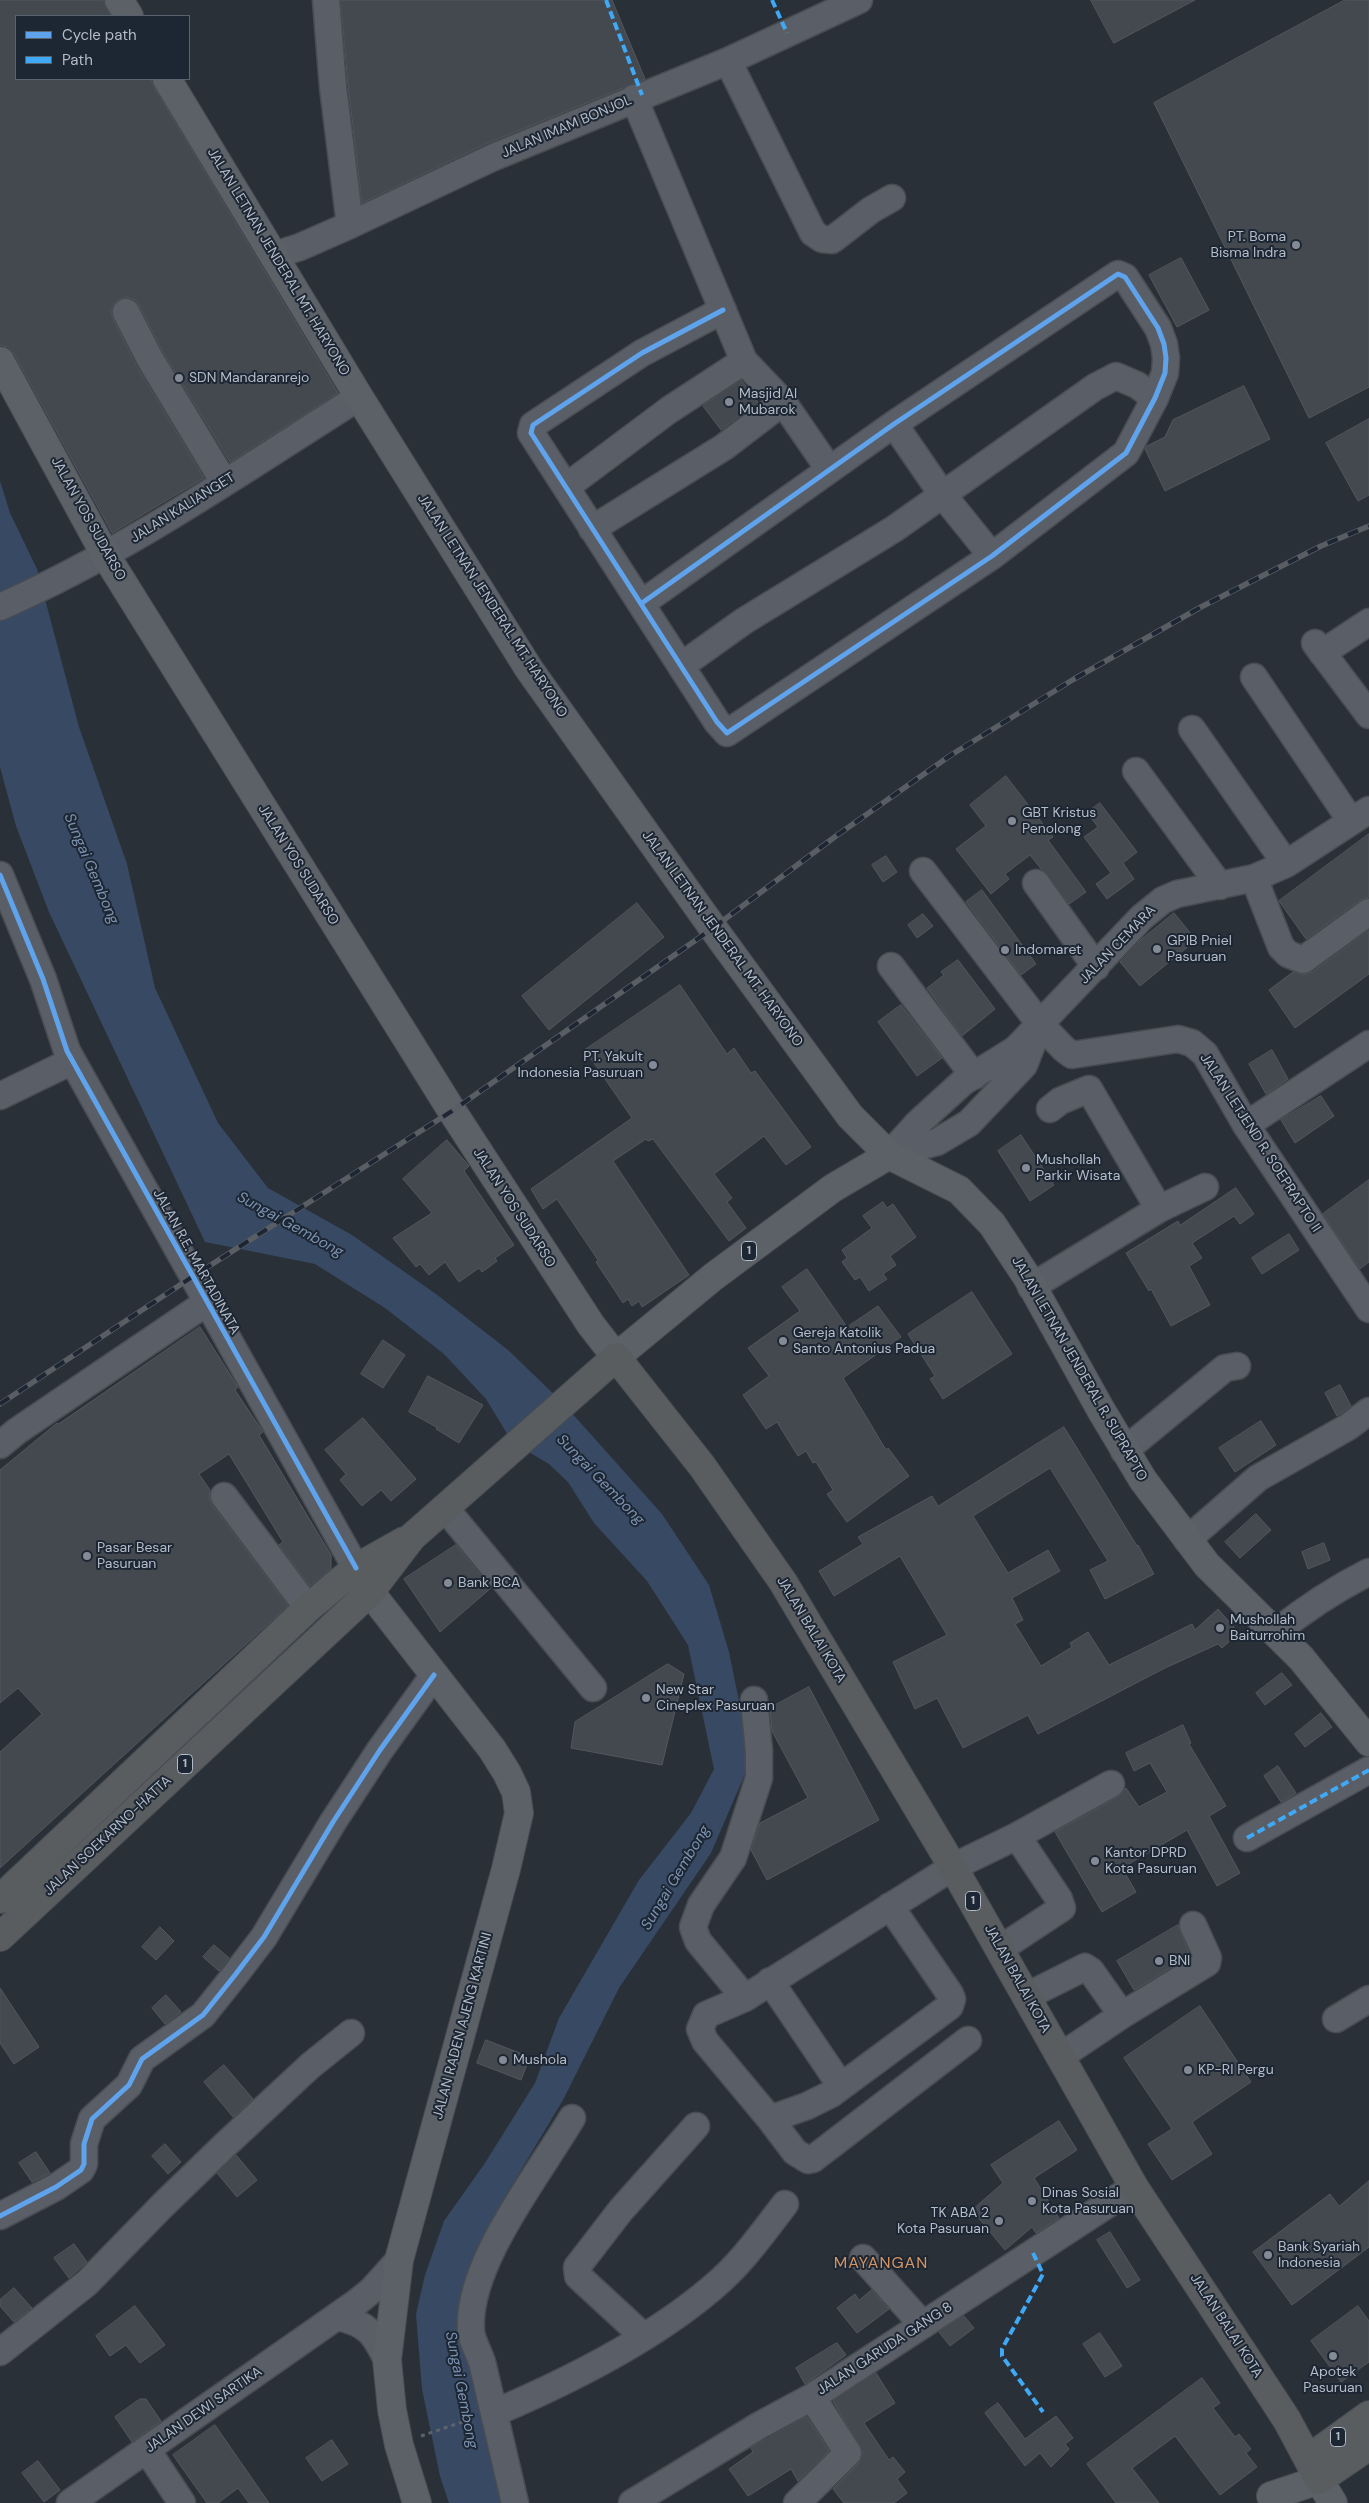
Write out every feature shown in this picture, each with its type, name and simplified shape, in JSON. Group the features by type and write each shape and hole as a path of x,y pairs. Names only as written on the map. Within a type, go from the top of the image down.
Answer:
{"highway":[{"name":"1","path":"370,1592 412,1537 616,1357"},
{"name":"JALAN BALAI KOTA","path":"616,1357 702,1466 783,1582 953,1867 1134,2187 1287,2420 1313,2470"},
{"name":"1","path":"356,1568 412,1537"},
{"name":"JALAN SOEKARNO-HATTA","path":"0,1899 308,1608 356,1568"},
{"name":"JALAN SOEKARNO-HATTA","path":"0,1937 370,1592"},
{"name":"1","path":"1313,2470 1369,2415"},
{"name":"1","path":"1313,2470 1369,2446"}],"main road":[{"path":"118,0 128,15"},
{"name":"JALAN LETNAN JENDERAL MT. HARYONO","path":"168,80 359,397 529,669 713,928 850,1116 889,1155"},
{"name":"JALAN YOS SUDARSO","path":"0,361 106,556 447,1103 591,1325 616,1357"},
{"name":"JALAN LETNAN JENDERAL R. SUPRAPTO","path":"889,1155 958,1190 992,1224 1031,1287 1124,1451 1187,1540 1208,1565 1301,1658 1369,1742"},
{"name":"1","path":"616,1357 714,1277 825,1194 889,1155"},
{"name":"JALAN RADEN AJENG KARTINI","path":"356,1568 370,1592 492,1749 508,1773 516,1792 519,1813 506,1870 399,2260 387,2360 399,2445 417,2503"},
{"path":"1267,2500 1313,2470 1333,2503"}],"street":[{"path":"326,0 333,87 350,225"},
{"name":"JALAN IMAM BONJOL","path":"275,255 300,247 350,225 494,157 728,61 859,0"},
{"path":"728,61 813,233 822,239 832,240 871,210 892,198"},
{"path":"634,98 744,361 783,402 829,469"},
{"path":"642,603 894,424 1118,274 1126,277 1158,328 1164,344 1166,358 1165,373 1155,398 1126,453 992,556 949,583 731,733 727,733 717,722 532,433 533,425 642,354 727,321"},
{"path":"126,312 150,359 224,482"},
{"path":"566,487 669,410 744,361"},
{"path":"681,666 744,621 894,529 1095,387 1112,378 1121,377 1155,398"},
{"name":"JALAN KALIANGET","path":"0,606 47,586 106,556 359,397"},
{"path":"592,529 724,447 783,402"},
{"path":"894,424 942,494 992,556"},
{"path":"1369,622 1318,648 1369,715"},
{"path":"1254,677 1360,815"},
{"path":"1192,729 1286,864"},
{"path":"1136,771 1220,886"},
{"name":"JALAN CEMARA","path":"889,1155 918,1123 964,1082 1016,1049 1142,917 1163,900 1192,890 1254,878 1286,864 1360,815"},
{"path":"923,871 1040,1024 1064,1049 1072,1054 1089,1089 1159,1208"},
{"name":"JALAN R.E. MARTADINATA","path":"0,875 43,979 66,1051 356,1568"},
{"path":"1254,878 1281,947 1296,959 1303,960 1369,912"},
{"path":"1036,883 1096,966"},
{"path":"891,966 974,1076"},
{"name":"JALAN CEMARA","path":"889,1155 937,1142 969,1124 1024,1065 1040,1024"},
{"name":"JALAN LETJEND R. SOEPRAPTO II","path":"1072,1054 1178,1039 1187,1042 1205,1054 1246,1125 1369,1309"},
{"path":"1246,1125 1369,1044"},
{"path":"0,1096 72,1061"},
{"path":"1050,1109 1060,1101 1089,1089"},
{"path":"1031,1287 1159,1208 1206,1187"},
{"path":"0,1445 206,1303"},
{"path":"1124,1451 1225,1368 1237,1366"},
{"path":"1187,1540 1258,1478 1348,1427 1369,1411"},
{"path":"224,1496 308,1608"},
{"path":"445,1508 593,1688"},
{"path":"1275,1633 1307,1607 1369,1572"},
{"path":"0,2216 56,2187 81,2170 84,2164 84,2144 92,2118 129,2085 142,2059 203,2014 235,1975 264,1937 333,1822 380,1750 434,1675"},
{"path":"745,1998 698,1941 693,1927 702,1905 732,1858 759,1778 759,1750 754,1700"},
{"path":"1247,1838 1369,1770"},
{"path":"968,2040 813,2159 808,2160 795,2152 706,2041 700,2029 706,2015 745,1998 953,1867 1017,1836 1111,1784"},
{"path":"1000,1949 1062,1908 1060,1899 1017,1836"},
{"path":"770,2119 807,2106 841,2086 944,2011 952,2002 950,1994 890,1906"},
{"path":"1060,2056 1122,2015 1207,1963 1208,1958 1193,1925"},
{"path":"1027,1996 1085,1967 1092,1972 1122,2015"},
{"path":"770,1981 841,2086"},
{"path":"1336,2019 1369,1999"},
{"path":"0,2352 87,2283 217,2152 310,2066 351,2033"},
{"path":"515,2503 488,2414 483,2363 471,2332 473,2307 480,2280 492,2248 572,2118"},
{"path":"643,2336 578,2276 577,2267 621,2210 696,2126"},
{"name":"JALAN GARUDA GANG 8","path":"632,2503 751,2430 812,2397 1134,2187"},
{"path":"488,2414 572,2377 615,2355 712,2288 742,2260 785,2204"},
{"path":"863,2258 923,2324"},
{"name":"JALAN DEWI SARTIKA","path":"70,2503 338,2316 372,2290 399,2260"},
{"path":"338,2316 365,2326 378,2341 387,2360"},
{"path":"797,2503 848,2453 812,2397"},
{"path":"147,2450 182,2503"}],"path":[{"path":"418,2436 488,2414"}],"water":[{"name":"Sungai Gembong","path":"0,481 10,513 37,569 79,727 127,864 155,988 218,1123 268,1188 352,1235 436,1294 508,1350 561,1401 662,1514 709,1585 729,1652 751,1760 711,1853 619,1988 563,2100 502,2202 468,2283 508,2503 449,2503 440,2476 422,2389 416,2314 425,2275 444,2221 485,2163 535,2083 559,2018 639,1880 691,1813 714,1769 688,1645 647,1581 594,1523 568,1482 549,1464 512,1442 486,1399 444,1354 385,1308 315,1264 205,1242 49,912 16,826 0,767"}],"building":[{"name":"SDN Mandaranrejo","path":"0,0 103,0 110,15 15,15 15,80 151,80 338,393 230,462 163,352 139,305 135,300 127,297 119,299 114,303 111,311 113,319 137,367 204,478 112,533 14,354 8,347 0,345"},
{"path":"341,0 612,0 645,79 488,143 362,203 348,85"},
{"path":"1091,0 1195,0 1114,43"},
{"name":"PT. Boma Bisma Indra","path":"1345,0 1369,0 1369,387 1309,418 1154,103"},
{"name":"PT. Boma Bisma Indra","path":"1181,258 1209,310 1177,327 1149,275"},
{"name":"Masjid Al Mubarok","path":"742,381 758,402 721,430 703,406"},
{"path":"1244,386 1270,439 1165,491 1145,449 1147,446 1165,437 1173,420"},
{"path":"1369,419 1369,495 1358,501 1326,443"},
{"path":"1006,776 1053,837 1048,840 1086,892 1069,904 1030,855 1005,874 1009,879 991,894 956,849 986,826 970,805"},
{"path":"1100,803 1137,852 1123,863 1134,879 1107,899 1096,884 1111,873 1084,837 1098,827 1087,813"},
{"path":"1369,834 1369,897 1360,900 1306,939 1279,901"},
{"path":"886,856 897,872 883,882 872,865"},
{"path":"982,890 1036,964 1021,975 966,902"},
{"path":"637,903 664,937 549,1030 522,996"},
{"name":"GPIB Pniel Pasuruan","path":"1174,913 1196,940 1140,986 1120,962 1142,939"},
{"path":"923,914 933,926 917,938 908,925"},
{"path":"1369,931 1369,974 1295,1028 1269,990 1293,972 1304,975 1312,972"},
{"path":"958,960 995,1009 962,1036 927,988 944,975 941,972"},
{"path":"680,985 727,1054 734,1048 751,1073 755,1071 811,1147 786,1165 764,1136 714,1174 732,1198 727,1202 746,1228 729,1241 653,1139 648,1141 646,1139 613,1161 689,1275 642,1307 639,1301 632,1306 628,1299 623,1303 596,1262 598,1260 557,1199 543,1209 531,1189 632,1118 585,1050"},
{"path":"901,1005 942,1058 917,1076 878,1022"},
{"path":"1272,1050 1288,1079 1266,1094 1249,1064"},
{"path":"1321,1096 1334,1116 1295,1143 1281,1120"},
{"name":"Mushollah Parkir Wisata","path":"1021,1135 1054,1185 1030,1201 998,1151"},
{"path":"447,1140 469,1166 464,1171 514,1245 495,1258 497,1261 482,1272 479,1268 459,1282 445,1262 429,1275 420,1264 416,1267 393,1238 432,1213 403,1179"},
{"path":"1369,1180 1369,1262 1360,1269 1323,1214"},
{"path":"1236,1188 1254,1214 1240,1224 1234,1216 1192,1243 1202,1258 1189,1266 1210,1305 1171,1326 1151,1289 1149,1291 1126,1253 1178,1221 1180,1225"},
{"path":"883,1202 887,1208 893,1204 916,1237 890,1256 896,1265 883,1274 887,1279 869,1291 860,1277 855,1280 842,1262 847,1258 842,1250 872,1228 863,1216"},
{"path":"1289,1234 1299,1250 1262,1274 1252,1258"},
{"path":"807,1269 847,1327 878,1306 901,1337 843,1378 886,1450 888,1448 909,1476 847,1522 827,1494 833,1490 816,1462 813,1463 806,1451 798,1456 777,1422 766,1429 743,1395 769,1376 748,1348 800,1311 782,1287"},
{"path":"972,1292 1012,1354 943,1399 930,1379 935,1376 908,1334"},
{"path":"200,1327 238,1387 235,1390 263,1432 259,1435 331,1555 331,1569 310,1586 279,1545 283,1542 229,1454 199,1474 210,1490 209,1497 212,1505 288,1606 0,1868 0,1752 42,1714 18,1688 0,1703 0,1470 57,1423"},
{"path":"383,1340 405,1355 383,1388 361,1374"},
{"path":"428,1376 483,1405 459,1443 436,1429 438,1428 409,1412"},
{"path":"1340,1385 1351,1406 1337,1416 1325,1393"},
{"path":"363,1418 416,1479 391,1501 381,1490 362,1506 340,1480 346,1474 325,1450"},
{"path":"1261,1421 1276,1445 1235,1472 1219,1448"},
{"path":"1064,1427 1154,1574 1105,1599 1090,1570 1108,1561 1050,1468 973,1516 1008,1573 1048,1550 1060,1571 1012,1598 1023,1620 1015,1624 1041,1666 1072,1647 1070,1643 1088,1632 1109,1665 1192,1624 1195,1630 1218,1609 1239,1633 1222,1648 1218,1644 1165,1668 1038,1734 1028,1715 963,1748 937,1698 915,1709 893,1662 947,1635 900,1556 834,1596 819,1571 863,1544 858,1537 932,1496 938,1506"},
{"path":"1256,1514 1271,1530 1240,1558 1225,1542"},
{"path":"1324,1543 1330,1560 1308,1569 1302,1552"},
{"name":"Bank BCA","path":"456,1545 491,1588 440,1632 404,1579"},
{"name":"New Star Cineplex Pasuruan","path":"668,1664 684,1674 662,1765 571,1748 575,1722"},
{"path":"1282,1673 1292,1685 1265,1705 1256,1693"},
{"path":"809,1687 879,1820 767,1880 751,1850 760,1823 808,1798 772,1731 770,1708"},
{"path":"1321,1713 1332,1727 1305,1747 1295,1734"},
{"path":"1183,1725 1191,1743 1189,1744 1226,1806 1209,1816 1240,1873 1217,1886 1187,1830 1122,1868 1136,1892 1102,1912 1055,1832 1118,1797 1126,1788 1139,1807 1167,1792 1150,1763 1134,1771 1126,1753"},
{"path":"1278,1766 1296,1793 1281,1802 1264,1776"},
{"name":"BNI","path":"1178,1925 1190,1956 1134,1990 1117,1961"},
{"path":"160,1927 174,1941 156,1960 142,1947"},
{"path":"214,1945 229,1958 219,1971 203,1957"},
{"path":"0,1988 39,2047 14,2064 0,2043"},
{"path":"166,1995 181,2012 165,2024 152,2008"},
{"name":"KP-RI Pergu","path":"1200,2006 1251,2082 1192,2122 1212,2154 1172,2180 1148,2144 1172,2129 1124,2058"},
{"name":"Mushola","path":"486,2040 530,2057 521,2080 477,2063"},
{"path":"224,2065 253,2099 233,2117 204,2082"},
{"name":"Dinas Sosial Kota Pasuruan","path":"1059,2121 1077,2150 1034,2178 1059,2218 1036,2233 1032,2227 1005,2250 972,2210 1003,2183 991,2165"},
{"path":"165,2144 181,2162 168,2174 152,2156"},
{"path":"36,2152 50,2173 32,2182 19,2163"},
{"path":"236,2155 257,2180 237,2197 217,2173"},
{"path":"1369,2181 1369,2247 1292,2305 1253,2252 1330,2194 1339,2206"},
{"path":"1110,2232 1140,2280 1127,2288 1097,2240"},
{"path":"74,2244 87,2262 69,2278 54,2258"},
{"path":"14,2288 32,2308 14,2322 0,2306 0,2300"},
{"path":"872,2290 889,2309 857,2333 837,2308 855,2294 859,2300"},
{"path":"135,2306 165,2345 140,2363 126,2345 110,2356 96,2336"},
{"path":"1358,2306 1369,2321 1369,2362 1341,2382 1311,2341"},
{"path":"964,2316 974,2328 950,2346 939,2332"},
{"path":"1100,2333 1122,2366 1105,2377 1083,2344"},
{"path":"837,2343 846,2355 805,2384 796,2368"},
{"path":"876,2373 895,2403 864,2423 889,2460 893,2457 905,2472 897,2479 907,2493 894,2503 844,2503 833,2489 859,2463 863,2452 833,2401"},
{"path":"1202,2378 1220,2403 1213,2408 1235,2437 1239,2434 1251,2449 1246,2453 1257,2467 1220,2495 1175,2436 1132,2468 1159,2503 1116,2503 1087,2464"},
{"path":"140,2399 146,2399 161,2421 132,2442 115,2417"},
{"path":"998,2403 1025,2439 1056,2416 1073,2438 1065,2444 1069,2449 1051,2467 1040,2453 1025,2466 985,2413"},
{"path":"807,2417 829,2451 798,2481 791,2469 748,2496 729,2469 753,2452 751,2448"},
{"path":"215,2425 269,2503 249,2503 238,2488 218,2503 207,2503 173,2455"},
{"path":"332,2440 348,2464 322,2481 306,2458"},
{"path":"38,2461 60,2490 44,2502 22,2473"}],"railway":[{"path":"0,1404 192,1277 452,1111 713,928 836,836 951,755 1074,679 1201,607 1321,546 1369,526"}],"marked path":[{"path":"606,0 642,95"},
{"path":"772,0 787,33"},
{"path":"1247,1838 1369,1770"},
{"path":"1033,2253 1043,2274 1002,2349 1002,2356 1043,2412"}],"cycle path":[{"path":"642,603 894,424 1118,274 1125,277 1158,328 1164,344 1166,358 1165,373 1155,398 1126,453 992,556 727,733 717,722 531,433 533,425 642,353 723,310"},
{"path":"0,875 43,979 67,1051 356,1568"},
{"path":"0,2216 56,2187 81,2170 84,2164 84,2144 92,2119 129,2085 142,2059 203,2015 235,1975 264,1937 333,1822 380,1750 434,1675"}],"place":[{"name":"PT. Boma Bisma Indra","path":"1296,245"},
{"name":"SDN Mandaranrejo","path":"179,378"},
{"name":"Masjid Al Mubarok","path":"729,402"},
{"name":"GBT Kristus Penolong","path":"1012,821"},
{"name":"GPIB Pniel Pasuruan","path":"1157,949"},
{"name":"Indomaret","path":"1005,950"},
{"name":"PT. Yakult Indonesia Pasuruan","path":"653,1065"},
{"name":"Mushollah Parkir Wisata","path":"1026,1168"},
{"name":"Gereja Katolik Santo Antonius Padua","path":"783,1341"},
{"name":"Pasar Besar Pasuruan","path":"87,1556"},
{"name":"Bank BCA","path":"448,1583"},
{"name":"Mushollah Baiturrohim","path":"1220,1628"},
{"name":"New Star Cineplex Pasuruan","path":"646,1698"},
{"name":"Kantor DPRD Kota Pasuruan","path":"1095,1861"},
{"name":"BNI","path":"1159,1961"},
{"name":"Mushola","path":"503,2060"},
{"name":"KP-RI Pergu","path":"1188,2070"},
{"name":"Dinas Sosial Kota Pasuruan","path":"1032,2201"},
{"name":"TK ABA 2 Kota Pasuruan","path":"999,2221"},
{"name":"Bank Syariah Indonesia","path":"1268,2255"},
{"name":"Apotek Pasuruan","path":"1333,2356"}],"district":[{"name":"MAYANGAN","path":"881,2264"}]}
